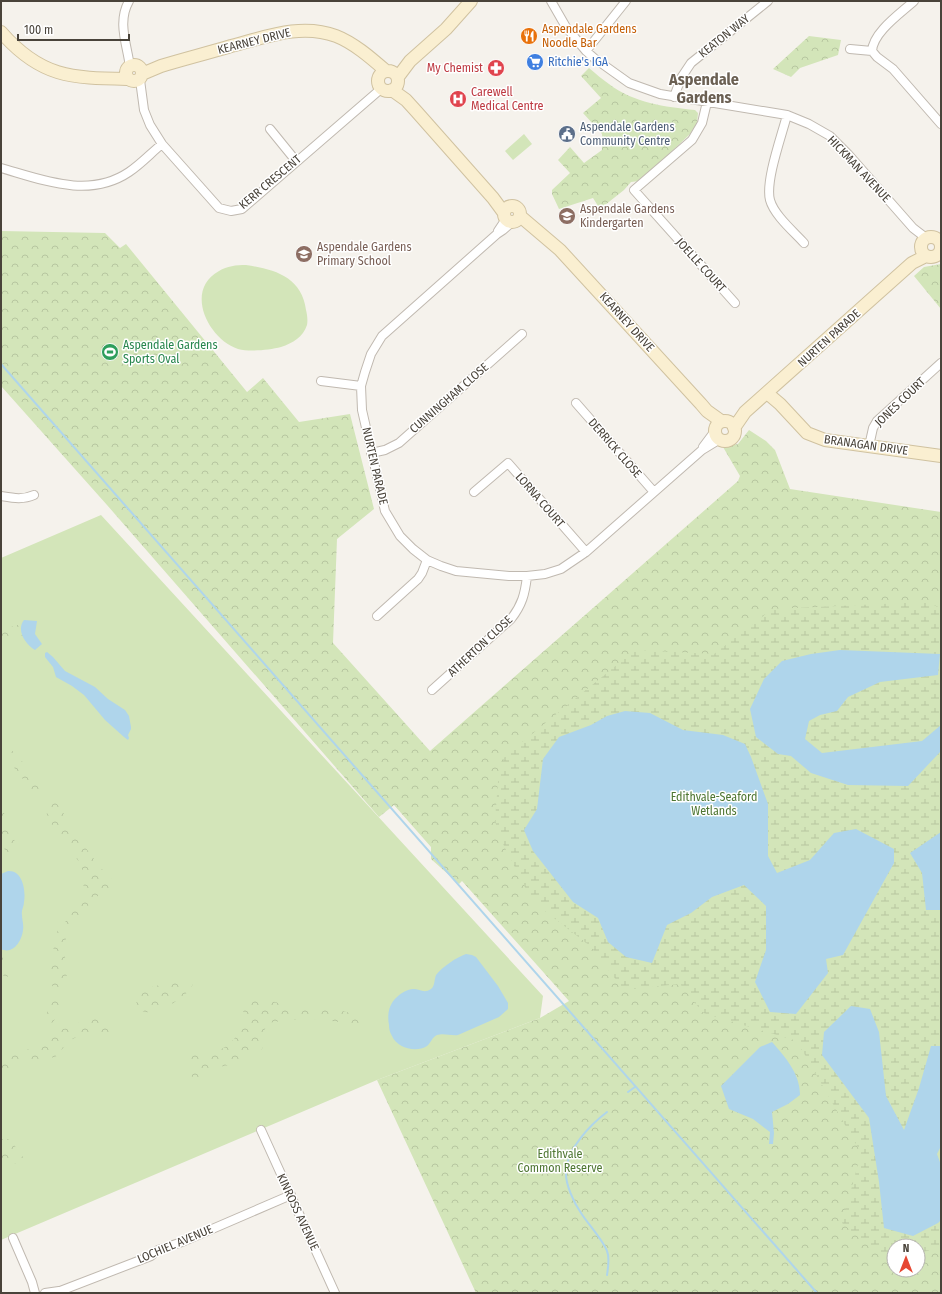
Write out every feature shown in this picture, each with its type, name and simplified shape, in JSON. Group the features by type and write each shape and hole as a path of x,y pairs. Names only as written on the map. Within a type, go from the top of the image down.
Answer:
{"street":[{"name":"KERR CRESCENT","path":"129,1 123,15 123,23 128,49 150,125 162,144 219,208 231,211 242,209 388,80"},
{"path":"388,80 446,30 471,1"},
{"name":"HICKMAN AVENUE","path":"551,1 566,27 586,50 594,58 629,83 660,94 674,97 787,115 809,124 830,136 840,145 913,228 931,243"},
{"path":"586,50 626,1"},
{"name":"KEATON WAY","path":"674,97 681,78 691,63 768,1"},
{"path":"872,51 874,44 882,31 914,1"},
{"name":"KEARNEY DRIVE","path":"1,32 12,44 30,59 46,68 79,77 108,79 161,66 277,33 314,30 345,40 366,55 493,198 511,216 544,236 560,250 722,428"},
{"path":"850,49 872,51 877,57 896,72 941,124"},
{"name":"JOELLE COURT","path":"707,102 702,123 692,140 634,190 735,303"},
{"path":"787,115 769,182 770,200 780,217 804,243"},
{"path":"270,129 296,161"},
{"path":"1,168 54,183 72,186 92,186 110,181 127,173 162,144"},
{"name":"NURTEN PARADE","path":"511,216 503,230 382,336 371,354 364,372 361,386 362,410 385,511 400,536 427,560 456,571 509,576 544,574 561,569 586,552 702,450 722,428 745,412 912,263 931,243"},
{"name":"CUNNINGHAM CLOSE","path":"371,453 385,450 399,443 522,334"},
{"name":"JONES COURT","path":"869,446 873,428 877,421 941,363"},
{"path":"321,380 361,386"},
{"name":"BRANAGAN DRIVE","path":"769,391 807,433 825,440 941,456"},
{"name":"DERRICK CLOSE","path":"576,403 654,492"},
{"name":"LORNA COURT","path":"474,492 508,463 586,552"},
{"path":"1,496 26,498 34,495"},
{"path":"377,616 418,579 427,560"},
{"name":"ATHERTON CLOSE","path":"432,690 511,619 519,609 523,598 527,576"},
{"name":"KINROSS AVENUE","path":"261,1130 336,1293"},
{"name":"LOCHIEL AVENUE","path":"40,1293 57,1292 151,1256 158,1250 182,1242 291,1195"},
{"path":"13,1238 32,1282 40,1293"}],"green space":[{"path":"809,36 841,40 838,55 800,68 791,77 773,69"},
{"path":"589,68 609,84 639,100 695,110 698,113 697,123 690,134 644,178 639,181 631,182 624,190 600,209 593,198 559,209 552,194 552,190 570,173 558,160 570,147 584,163 602,150 602,134 583,113 601,98 581,76"},
{"path":"524,134 532,144 513,160 505,151"},
{"name":"Edithvale Common Reserve","path":"1,231 105,233 120,248 126,244 247,392 263,378 299,422 350,414 374,509 337,539 333,643 430,751 738,481 740,476 723,447 738,444 749,430 766,441 775,450 790,489 941,512 941,1293 476,1293 377,1080 540,1018 569,1001 462,881 459,884 431,859 431,847 394,805 379,817 107,505 1,386"},
{"path":"941,264 941,309 914,276 924,267"},
{"path":"246,265 276,272 293,282 299,290 307,315 307,325 303,333 290,344 271,349 238,349 227,344 217,335 210,325 204,313 202,301 203,290 209,279 225,268"},
{"path":"101,515 543,996 540,1018 377,1080 1,1240 1,558"},
{"name":"Edithvale-Seaford Wetlands","path":"925,602 941,608 941,1248 926,1251 926,1238 886,1238 886,1260 842,1223 861,1153 797,1041 703,1013 680,984 624,990 590,946 532,901 498,834 495,820 499,769 505,756 635,650 714,654 772,609"},
{"path":"17,625 25,625 27,641 14,639 1,642 1,630"},
{"path":"9,751 15,752 31,773 41,791 40,795 34,793 15,769 7,754"},
{"path":"50,800 54,801 60,807 76,835 100,867 120,888 120,892 104,893 99,895 84,910 70,930 64,948 67,972 66,978 64,984 59,989 55,989 50,981 51,964 57,934 76,906 82,893 84,883 83,872 79,862 51,823 47,813 46,803"},
{"path":"1,805 20,855 9,857 1,843"},
{"path":"1,954 11,972 10,976 6,977 1,974"},
{"path":"183,979 190,979 193,983 191,988 182,997 169,1006 151,1012 143,1012 137,1008 136,998 148,988"},
{"path":"59,996 63,996 61,1007 58,1015 51,1024 46,1020 47,1013 53,1001"},
{"path":"246,998 272,1001 285,1005 330,1008 359,1015 362,1020 360,1023 354,1024 317,1019 288,1020 268,1023 262,1035 264,1043 262,1049 258,1053 244,1056 234,1064 214,1068 197,1081 190,1073 189,1054 198,1051 218,1050 228,1045 242,1027 243,1000"},
{"path":"87,1017 97,1017 109,1022 111,1025 109,1032 91,1037 77,1037 68,1041 55,1057 26,1063 1,1076 1,1056 35,1047 53,1034 74,1026"},
{"path":"1,1139 10,1139 30,1167 1,1160"}],"water":[{"path":"24,620 37,621 35,634 42,644 35,650 25,641 21,632"},
{"path":"840,650 940,654 938,675 880,682 848,697 837,711 820,715 809,721 805,739 822,753 922,741 941,725 941,751 908,786 848,785 811,773 791,756 778,754 756,737 750,709 764,679 782,661 811,654"},
{"path":"47,652 65,671 95,687 108,699 125,710 129,716 131,727 128,740 105,720 84,695 56,677 53,667 45,657 45,653"},
{"path":"625,711 650,713 683,730 723,735 745,744 768,804 768,856 777,873 810,860 834,833 856,829 894,849 894,863 843,955 826,959 828,973 796,1014 770,1012 755,982 766,950 766,906 744,885 712,897 691,913 667,925 652,963 626,957 608,942 598,918 573,902 533,851 524,830 537,809 543,759 559,737 591,725 607,716"},
{"path":"941,832 941,910 926,910 922,873 910,853"},
{"path":"8,871 17,874 20,877 24,887 25,897 22,910 23,928 21,938 13,949 5,950 1,949 1,874"},
{"path":"466,954 476,957 498,986 508,1003 508,1009 499,1017 458,1035 437,1035 427,1046 423,1048 412,1049 398,1044 391,1034 388,1021 389,1010 394,1000 400,994 409,990 415,989 424,991 431,989 434,985 436,975 442,969 458,957"},
{"path":"851,1006 870,1009 879,1032 886,1096 904,1130 919,1088 931,1046 941,1046 941,1146 937,1154 941,1165 941,1220 913,1236 884,1228 879,1182 869,1118 822,1055 824,1032"},
{"path":"772,1042 787,1060 795,1073 800,1095 788,1104 772,1112 774,1133 773,1144 769,1144 770,1132 753,1119 729,1109 721,1086 760,1047"}],"waterway":[{"path":"1,364 817,1293"},
{"path":"628,1092 635,1087"},
{"path":"607,1112 580,1138 570,1154 566,1171 570,1193 607,1251 609,1260 607,1275"}],"place":[{"name":"Aspendale Gardens Noodle Bar","path":"529,36"},
{"name":"Ritchie's IGA","path":"535,62"},
{"name":"My Chemist","path":"496,68"},
{"name":"Carewell Medical Centre","path":"458,99"},
{"name":"Aspendale Gardens Community Centre","path":"567,134"},
{"name":"Aspendale Gardens Kindergarten","path":"567,216"},
{"name":"Aspendale Gardens Primary School","path":"304,254"},
{"name":"Aspendale Gardens Sports Oval","path":"110,352"}],"district":[{"name":"Aspendale Gardens","path":"704,88"}]}
